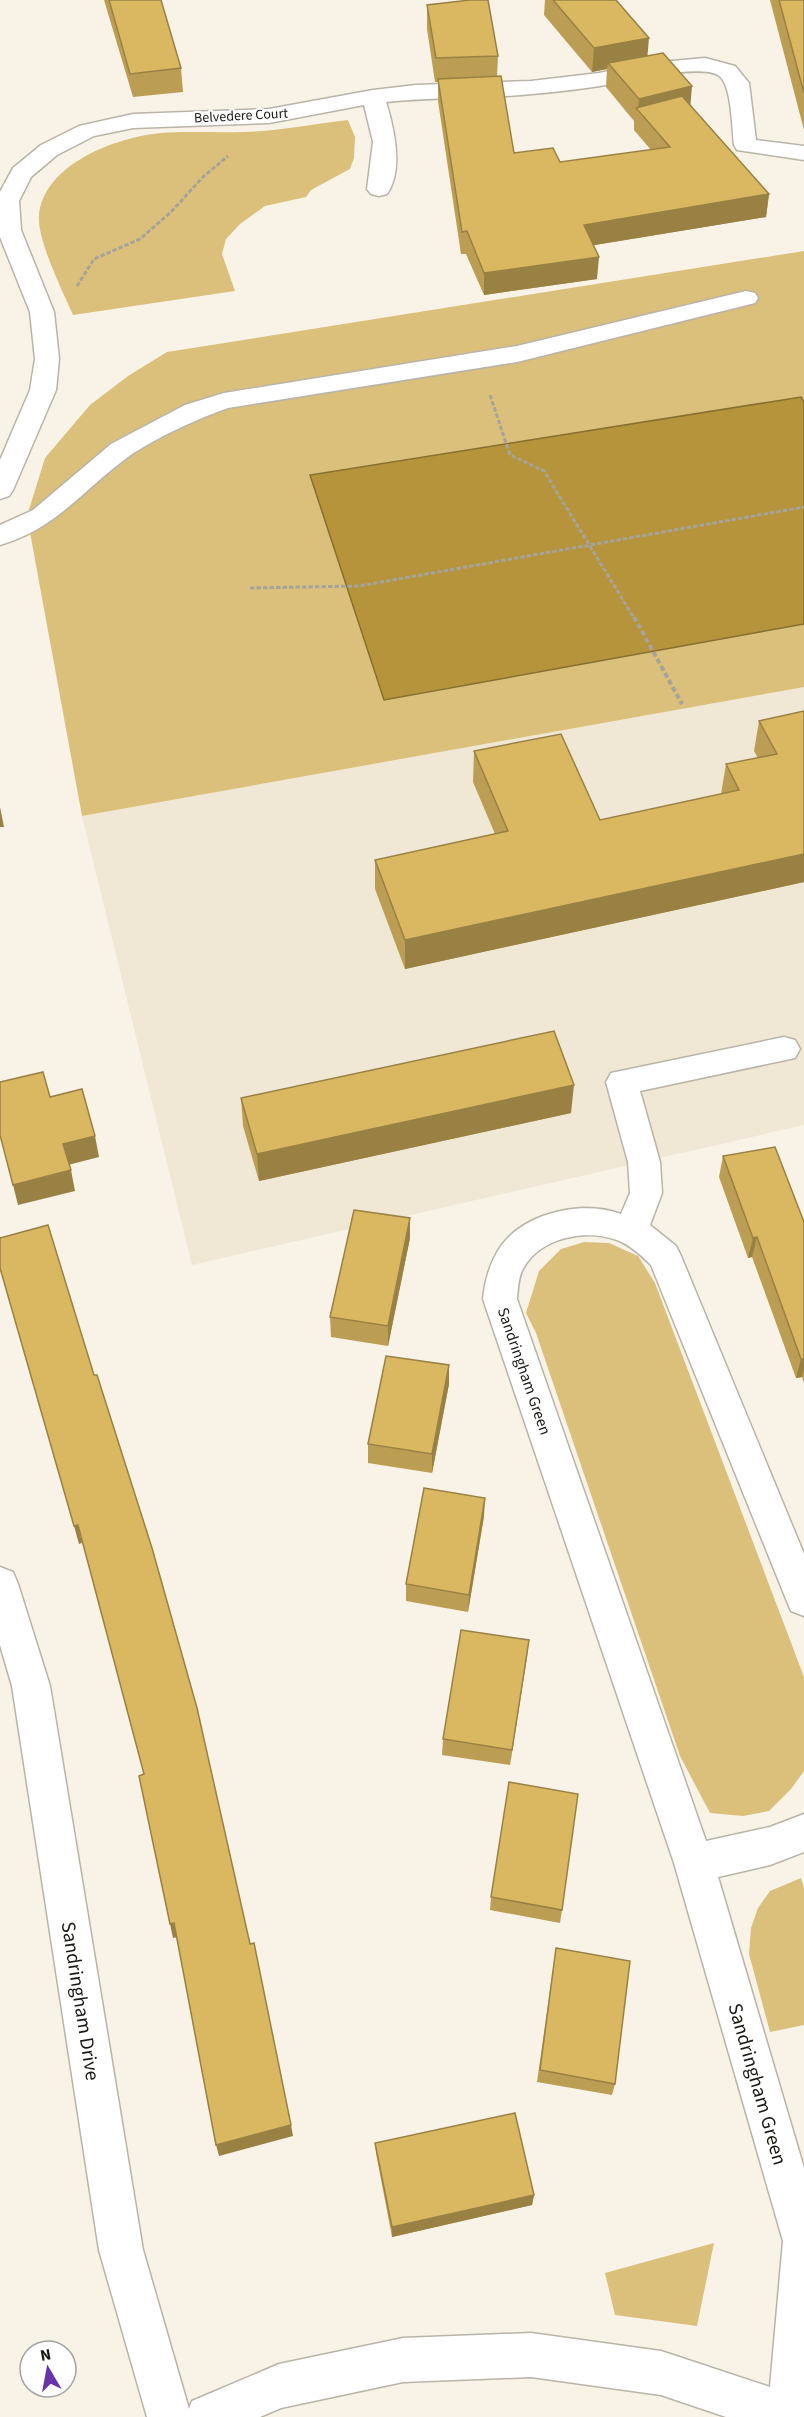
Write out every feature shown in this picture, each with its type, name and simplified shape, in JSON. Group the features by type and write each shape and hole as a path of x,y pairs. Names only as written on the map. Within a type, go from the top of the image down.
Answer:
{"street":[{"name":"Belvedere Court","path":"0,490 43,390 46,360 42,312 9,230 7,201 21,174 49,150 78,136 133,121 269,116 373,97 416,92 531,88 705,64 727,71 738,83 745,145 804,153"},
{"path":"373,97 385,135 386,159 379,189"},
{"path":"0,536 42,516 120,450 194,411 224,401 552,346 746,298"},
{"path":"631,1231 646,1193 644,1162 621,1082 784,1049"},
{"name":"Sandringham Green","path":"791,2416 804,2241 693,1863 500,1299 503,1275 515,1253 535,1235 561,1224 589,1221 631,1231 664,1256 804,1599"},
{"name":"Sandringham Drive","path":"0,1584 31,1686 121,2250 169,2417"},
{"path":"693,1863 770,1846 804,1833"},
{"path":"208,2417 279,2386 402,2361 531,2355 661,2373 791,2416"}],"path":[{"path":"42,312 76,288 94,260 140,239 269,116"},
{"path":"479,360 510,455 544,471 652,646 682,704"},
{"path":"250,588 359,586 804,507"}],"shaded area":[{"path":"348,120 355,137 354,158 350,169 311,190 306,197 265,206 240,224 226,239 222,254 235,291 73,315 46,252 39,226 44,198 54,182 68,168 104,147 143,136 171,132 283,129"},
{"path":"804,251 804,687 82,816 27,516 45,458 90,405 128,376 167,352"},
{"path":"801,397 804,402 804,624 384,700 310,475"},
{"path":"804,687 804,1125 192,1265 82,816"},
{"path":"584,1242 609,1243 638,1256 655,1283 804,1677 804,1771 791,1789 769,1811 743,1816 710,1813 680,1756 536,1333 526,1313 539,1271 561,1249"},
{"path":"801,1878 804,1888 804,2025 770,2032 749,1954 751,1928 758,1908 770,1891"},
{"path":"714,2243 697,2326 615,2315 605,2273"}],"building":[{"path":"109,0 161,0 181,68 130,74"},
{"path":"488,0 498,56 436,58 427,5"},
{"path":"553,0 616,0 649,38 594,48"},
{"path":"779,0 804,0 804,93"},
{"path":"663,53 692,86 639,99 608,63"},
{"path":"501,76 514,153 553,148 560,162 670,147 636,108 682,96 769,194 584,225 599,257 484,273 467,231 462,232 438,79"},
{"path":"804,711 804,854 405,940 375,860 508,831 474,751 561,734 600,820 739,790 726,764 777,754 759,721"},
{"path":"554,1031 574,1085 257,1154 241,1098"},
{"path":"43,1072 50,1097 82,1089 95,1136 63,1144 71,1170 13,1185 0,1135 0,1082"},
{"path":"775,1147 804,1222 804,1359 801,1359 757,1237 753,1238 723,1156"},
{"path":"354,1210 410,1218 388,1326 330,1317"},
{"path":"48,1225 94,1375 97,1375 152,1548 197,1708 250,1944 254,1943 291,2125 216,2145 174,1923 170,1924 139,1776 144,1774 78,1525 74,1526 0,1268 0,1238"},
{"path":"386,1356 449,1365 432,1454 368,1444"},
{"path":"424,1488 485,1498 469,1595 406,1584"},
{"path":"461,1630 529,1640 512,1750 443,1739"},
{"path":"509,1782 578,1794 562,1910 491,1897"},
{"path":"556,1948 630,1961 615,2084 540,2070"},
{"path":"515,2113 534,2195 392,2227 375,2143"}]}
